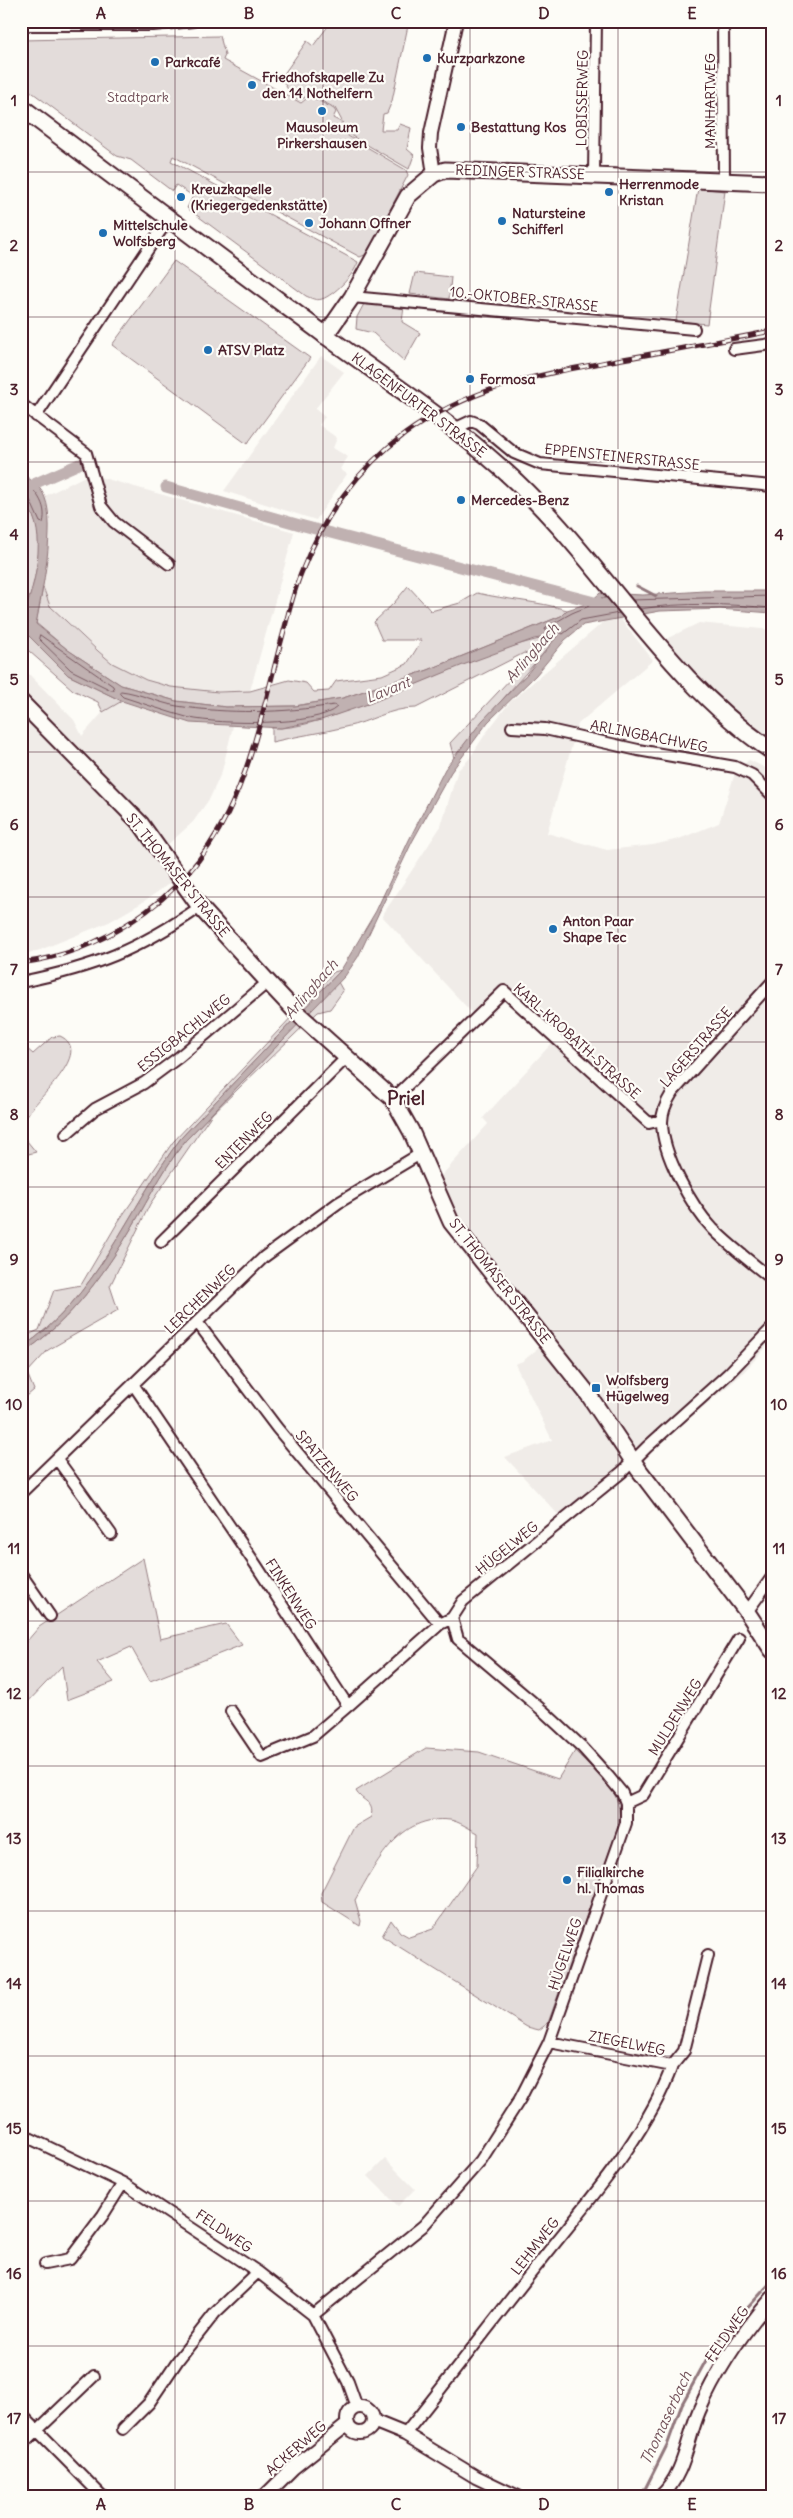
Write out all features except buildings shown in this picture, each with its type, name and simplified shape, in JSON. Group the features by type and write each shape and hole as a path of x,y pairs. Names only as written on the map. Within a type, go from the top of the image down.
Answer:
{"main road":[{"name":"KLAGENFURTER STRASSE","path":"21,107 325,336 454,429 500,467 558,523 647,630 714,706 750,737 772,751"},
{"name":"REDINGER STRASSE","path":"325,336 352,297 408,196 434,174 445,170 594,174 772,183"},
{"name":"ST. THOMASER STRASSE","path":"21,702 141,824 200,907 296,1012 393,1099 411,1131 451,1222 588,1394 633,1461 747,1612 772,1650"}],"street":[{"path":"21,25 153,25 193,21"},
{"path":"434,174 430,148 431,133 456,21"},
{"name":"LOBISSERWEG","path":"594,174 596,21"},
{"name":"MANHARTWEG","path":"723,21 724,180"},
{"path":"36,416 169,218"},
{"name":"10.-OKTOBER-STRASSE","path":"352,297 694,329"},
{"path":"734,349 772,344"},
{"path":"21,404 86,453 98,500 114,522 169,564"},
{"name":"EPPENSTEINERSTRASSE","path":"454,429 471,421 479,424 514,452 540,464 772,486"},
{"name":"ARLINGBACHWEG","path":"512,727 545,728 638,750 735,767 752,775 772,795"},
{"path":"21,982 68,972 123,953 172,926 200,907"},
{"name":"ESSIGBACHLWEG","path":"66,1134 95,1109 144,1083 179,1057 268,982"},
{"name":"LAGERSTRASSE","path":"662,1120 666,1104 672,1093 772,982"},
{"name":"KARL-KROBATH-STRASSE","path":"393,1099 504,991 649,1123 662,1120"},
{"name":"ENTENWEG","path":"161,1242 346,1057"},
{"path":"662,1120 671,1157 680,1178 700,1211 713,1228 772,1279"},
{"name":"LERCHENWEG","path":"21,1493 264,1257 338,1203 420,1154"},
{"name":"SPATZENWEG","path":"197,1322 277,1428 440,1624"},
{"name":"HÜGELWEG","path":"452,1618 463,1602 622,1472 728,1374 772,1328"},
{"name":"FINKENWEG","path":"133,1384 246,1549 348,1706"},
{"path":"56,1459 111,1534"},
{"path":"21,1574 50,1616"},
{"path":"747,1612 772,1578"},
{"path":"231,1711 262,1757 313,1736 440,1624 452,1618 458,1639 542,1710 582,1747 622,1793 626,1803"},
{"name":"MULDENWEG","path":"626,1803 644,1795 740,1638"},
{"name":"HÜGELWEG","path":"313,2315 423,2226 480,2160 520,2099 549,2042 626,1823 626,1803"},
{"name":"ZIEGELWEG","path":"549,2042 672,2066 684,2051 708,1955"},
{"name":"LEHMWEG","path":"405,2434 585,2205 636,2135 664,2088 672,2066"},
{"name":"FELDWEG","path":"21,2134 123,2183 258,2272 313,2315 348,2382 357,2407"},
{"path":"46,2264 70,2259 103,2215 123,2183"},
{"path":"123,2429 149,2403 178,2360 215,2313 258,2272"},
{"name":"FELDWEG","path":"660,2497 666,2492 682,2463 699,2411 726,2357 772,2298"},
{"path":"21,2446 94,2376"},
{"path":"357,2407 368,2410 372,2422 369,2429 362,2432 353,2430 348,2424 349,2414 357,2407"},
{"path":"21,2414 103,2497"},
{"path":"372,2422 405,2434 476,2478 518,2497"},
{"name":"ACKERWEG","path":"264,2497 293,2468 348,2424"}],"shaded area":[{"path":"321,356 344,372 315,409 325,417 319,425 337,438 333,448 348,457 340,469 347,474 316,520 224,491"},
{"path":"89,474 294,532 250,691 200,691 171,687 146,680 112,663 50,606 43,587 50,515 45,496"},
{"path":"615,612 653,660 578,724 547,833 607,850 653,845 679,839 719,823 736,770 749,760 772,771 772,1341 740,1376 565,1522 505,1457 552,1440 515,1364 523,1361 541,1346 428,1185 442,1175 488,1124 483,1118 553,1042 501,991 475,1016 382,916 441,826 458,770 469,759 486,733 510,702"},
{"path":"699,623 772,630 772,743 729,707 668,642 668,638"},
{"path":"21,666 74,720 82,736 103,712 122,701 190,723 233,726 222,771 210,798 193,822 154,857 173,881 140,904 109,922 40,950 21,955"},
{"path":"385,2159 415,2189 398,2206 368,2176"}],"green space":[{"name":"Stadtpark","path":"332,21 409,21 392,101 387,113 383,114 381,130 397,130 400,124 411,128 407,149 414,155 409,169 350,135 344,126 348,136 406,170 408,175 367,254 360,257 173,156 171,161 358,262 343,284 327,297 320,300 306,296 187,208 193,196 176,185 172,191 131,160 117,156 21,84 21,40 220,36 225,55 223,60 301,103 310,96 334,109 336,112 333,118 343,123 335,108 310,95 300,100 292,96 281,78 307,41 313,46"},
{"path":"698,188 725,191 707,324 676,321"},
{"path":"174,261 310,358 247,444 112,345"},
{"path":"415,273 451,277 449,299 410,294"},
{"path":"365,302 404,306 402,322 420,333 404,361 373,333 356,329 357,317"},
{"path":"21,499 30,510 36,523 38,538 36,569 25,612 21,608"},
{"path":"408,586 431,611 460,603 477,593 567,610 561,616 428,670 343,698 295,706 226,707 176,701 121,685 68,650 36,623 43,587 50,606 98,651 112,663 146,680 171,687 218,692 250,691 289,680 306,683 314,692 329,691 336,681 382,675 407,664 422,640 382,640 374,622"},
{"path":"21,628 68,675 122,701 103,712 98,702 73,690 21,644"},
{"path":"559,635 454,758 450,743 532,656 524,653 416,708 397,710 345,727 272,742 272,728 299,725 326,718 370,703 503,649"},
{"path":"341,970 181,1138 91,1278 71,1304 48,1327 21,1348 21,1338 39,1330 54,1290 81,1285 118,1222 173,1142 334,972"},
{"path":"338,982 343,991 330,1009 318,1012 212,1114 150,1204 110,1286 118,1310 48,1350 27,1373 34,1390 21,1401 21,1354 37,1343 65,1318 102,1274 185,1141"},
{"path":"60,1036 69,1043 71,1053 60,1076 32,1108 26,1118 22,1135 36,1152 21,1156 21,1049 26,1048 33,1054 52,1037"},
{"path":"143,1558 160,1639 226,1624 242,1645 150,1681 131,1647 97,1662 114,1682 67,1700 62,1666 25,1705 21,1688 21,1648 39,1627"},
{"path":"426,1748 479,1752 558,1779 575,1751 614,1793 618,1803 618,1828 548,2023 539,2030 527,2027 382,1936 391,1920 400,1932 409,1937 433,1929 477,1866 478,1833 450,1820 432,1820 417,1825 403,1833 381,1857 355,1900 361,1921 360,1926 322,1902 321,1893 354,1827 371,1817 370,1805 356,1791"}],"water":[{"name":"Lavant","path":"21,473 41,490 48,510 49,542 36,624 68,650 121,685 176,701 226,707 295,706 343,698 428,670 561,616 567,610 589,603 600,593 643,595 704,591 772,591 772,613 720,609 660,611 583,625 565,640 536,675 488,722 451,772 412,842 358,957 345,976 185,1141 102,1274 65,1318 37,1343 21,1354 21,1348 48,1327 71,1304 91,1278 181,1138 341,970 376,911 445,769 482,721 527,674 558,635 534,639 463,665 371,703 321,720 281,728 190,723 122,701 68,675 21,628 21,608 25,611 36,569 38,538 30,510 21,499"}],"waterway":[{"path":"26,491 36,483 79,464"},
{"path":"166,487 300,525 602,604"},
{"path":"637,586 656,596"},
{"name":"Thomaserbach","path":"641,2497 668,2443 682,2404 715,2344 772,2281"}],"railway":[{"path":"21,963 65,953 93,943 119,929 168,894 196,864 218,831 235,796 249,759 293,596 311,551 331,513 344,495 357,478 388,447 405,434 455,404 506,385 560,371 772,331"}],"place":[{"name":"Kurzparkzone","path":"427,58"},
{"name":"Parkcafé","path":"155,62"},
{"name":"Friedhofskapelle Zu den 14 Nothelfern","path":"252,85"},
{"name":"Mausoleum Pirkershausen","path":"322,111"},
{"name":"Bestattung Kos","path":"461,127"},
{"name":"Herrenmode Kristan","path":"609,192"},
{"name":"Kreuzkapelle (Kriegergedenkstätte)","path":"181,197"},
{"name":"Natursteine Schifferl","path":"502,221"},
{"name":"Johann Offner","path":"309,223"},
{"name":"Mittelschule Wolfsberg","path":"103,233"},
{"name":"ATSV Platz","path":"208,350"},
{"name":"Formosa","path":"470,379"},
{"name":"Mercedes-Benz","path":"461,500"},
{"name":"Anton Paar Shape Tec","path":"553,929"},
{"name":"Wolfsberg Hügelweg","path":"596,1388"},
{"name":"Filialkirche hl. Thomas","path":"567,1880"}],"district":[{"name":"Priel","path":"406,1098"}],"water label":[{"name":"Arlingbach","path":"532,653"},
{"name":"Arlingbach","path":"311,989"}]}
